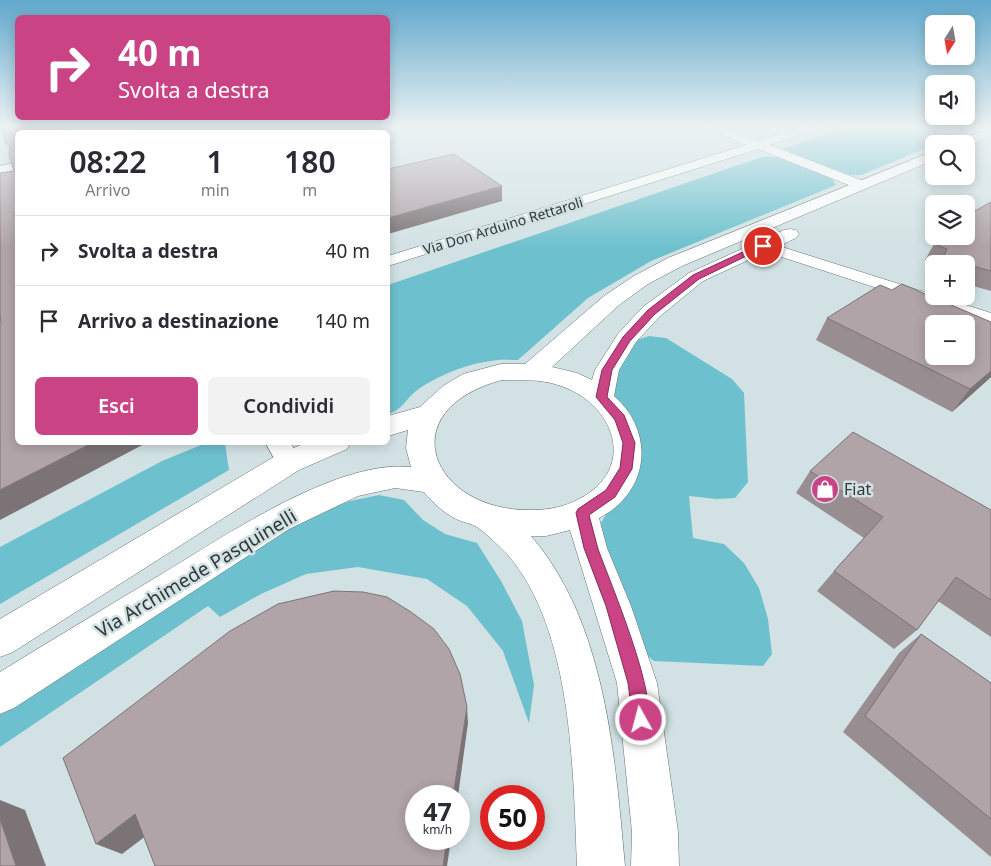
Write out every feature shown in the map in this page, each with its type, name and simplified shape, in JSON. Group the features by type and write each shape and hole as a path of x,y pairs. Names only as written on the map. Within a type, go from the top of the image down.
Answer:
{"main road":[{"path":"532,372 569,337 640,281 675,262 906,166"},
{"path":"601,397 607,370 626,339 651,312 696,277 925,172"},
{"path":"501,372 532,372 569,380 601,397 620,418 629,443 626,469 611,494 582,513 561,520 538,524 513,524 489,519 455,504 431,481 422,464 419,447 421,430 428,414 446,394 471,380 501,372"},
{"path":"390,425 428,414"},
{"path":"0,639 283,452 321,445"},
{"name":"Via Archimede Pasquinelli","path":"0,694 278,520 352,486 395,477 431,481"},
{"path":"582,513 591,548 613,606 636,683 655,832 655,866"},
{"path":"489,519 522,548 552,595 580,675 594,765 601,866"}],"street":[{"name":"Via Don Arduino Rettaroli","path":"390,260 694,166"},
{"path":"813,166 861,185"},
{"path":"0,170 15,167"},
{"path":"763,246 991,319"}],"shaded area":[{"path":"735,166 801,166 831,178 836,185 651,261 588,298 518,360 498,360 472,365 452,372 433,380 416,391 400,408 390,413 390,284"},
{"path":"828,166 882,166 861,175 850,175"},
{"path":"649,336 666,338 732,379 744,393 748,482 735,498 716,499 689,496 693,538 724,544 744,563 759,588 768,619 772,654 763,666 654,661 641,651 598,528 608,511 636,481 640,452 609,395 611,378 634,341"},
{"path":"201,445 225,445 229,470 0,604 0,547 162,461"},
{"path":"379,495 404,500 423,520 445,534 477,543 501,581 522,621 534,685 529,723 503,651 467,606 427,579 358,567 306,574 261,594 220,617 208,606 0,747 0,704 303,518 350,501"}],"building":[{"path":"13,166 15,166 15,445 88,445 0,490 0,173 14,171"},
{"path":"399,166 473,166 502,186 390,217 390,169"},
{"path":"991,202 991,271 975,267 975,255 944,255 947,249 937,245 975,245 975,211"},
{"path":"902,284 925,294 925,305 951,305 975,315 925,315 925,365 975,365 975,315 991,322 991,371 970,389 827,318 880,285 892,290"},
{"path":"853,432 991,510 991,600 956,577 917,630 834,571 883,517 810,471"},
{"path":"334,591 363,592 387,597 434,629 449,649 460,674 467,707 455,785 405,785 405,850 445,850 443,866 155,866 135,814 96,844 63,758 230,631 278,604"},
{"path":"921,634 991,683 991,819 865,716"},
{"path":"0,819 16,866 0,866"}],"place":[{"name":"Fiat","path":"825,489"}],"route":[{"path":"641,720 636,683 613,606 591,548 582,513 611,494 626,469 629,443 620,418 601,397 607,370 626,339 651,312 666,300 696,277 763,246"}]}
